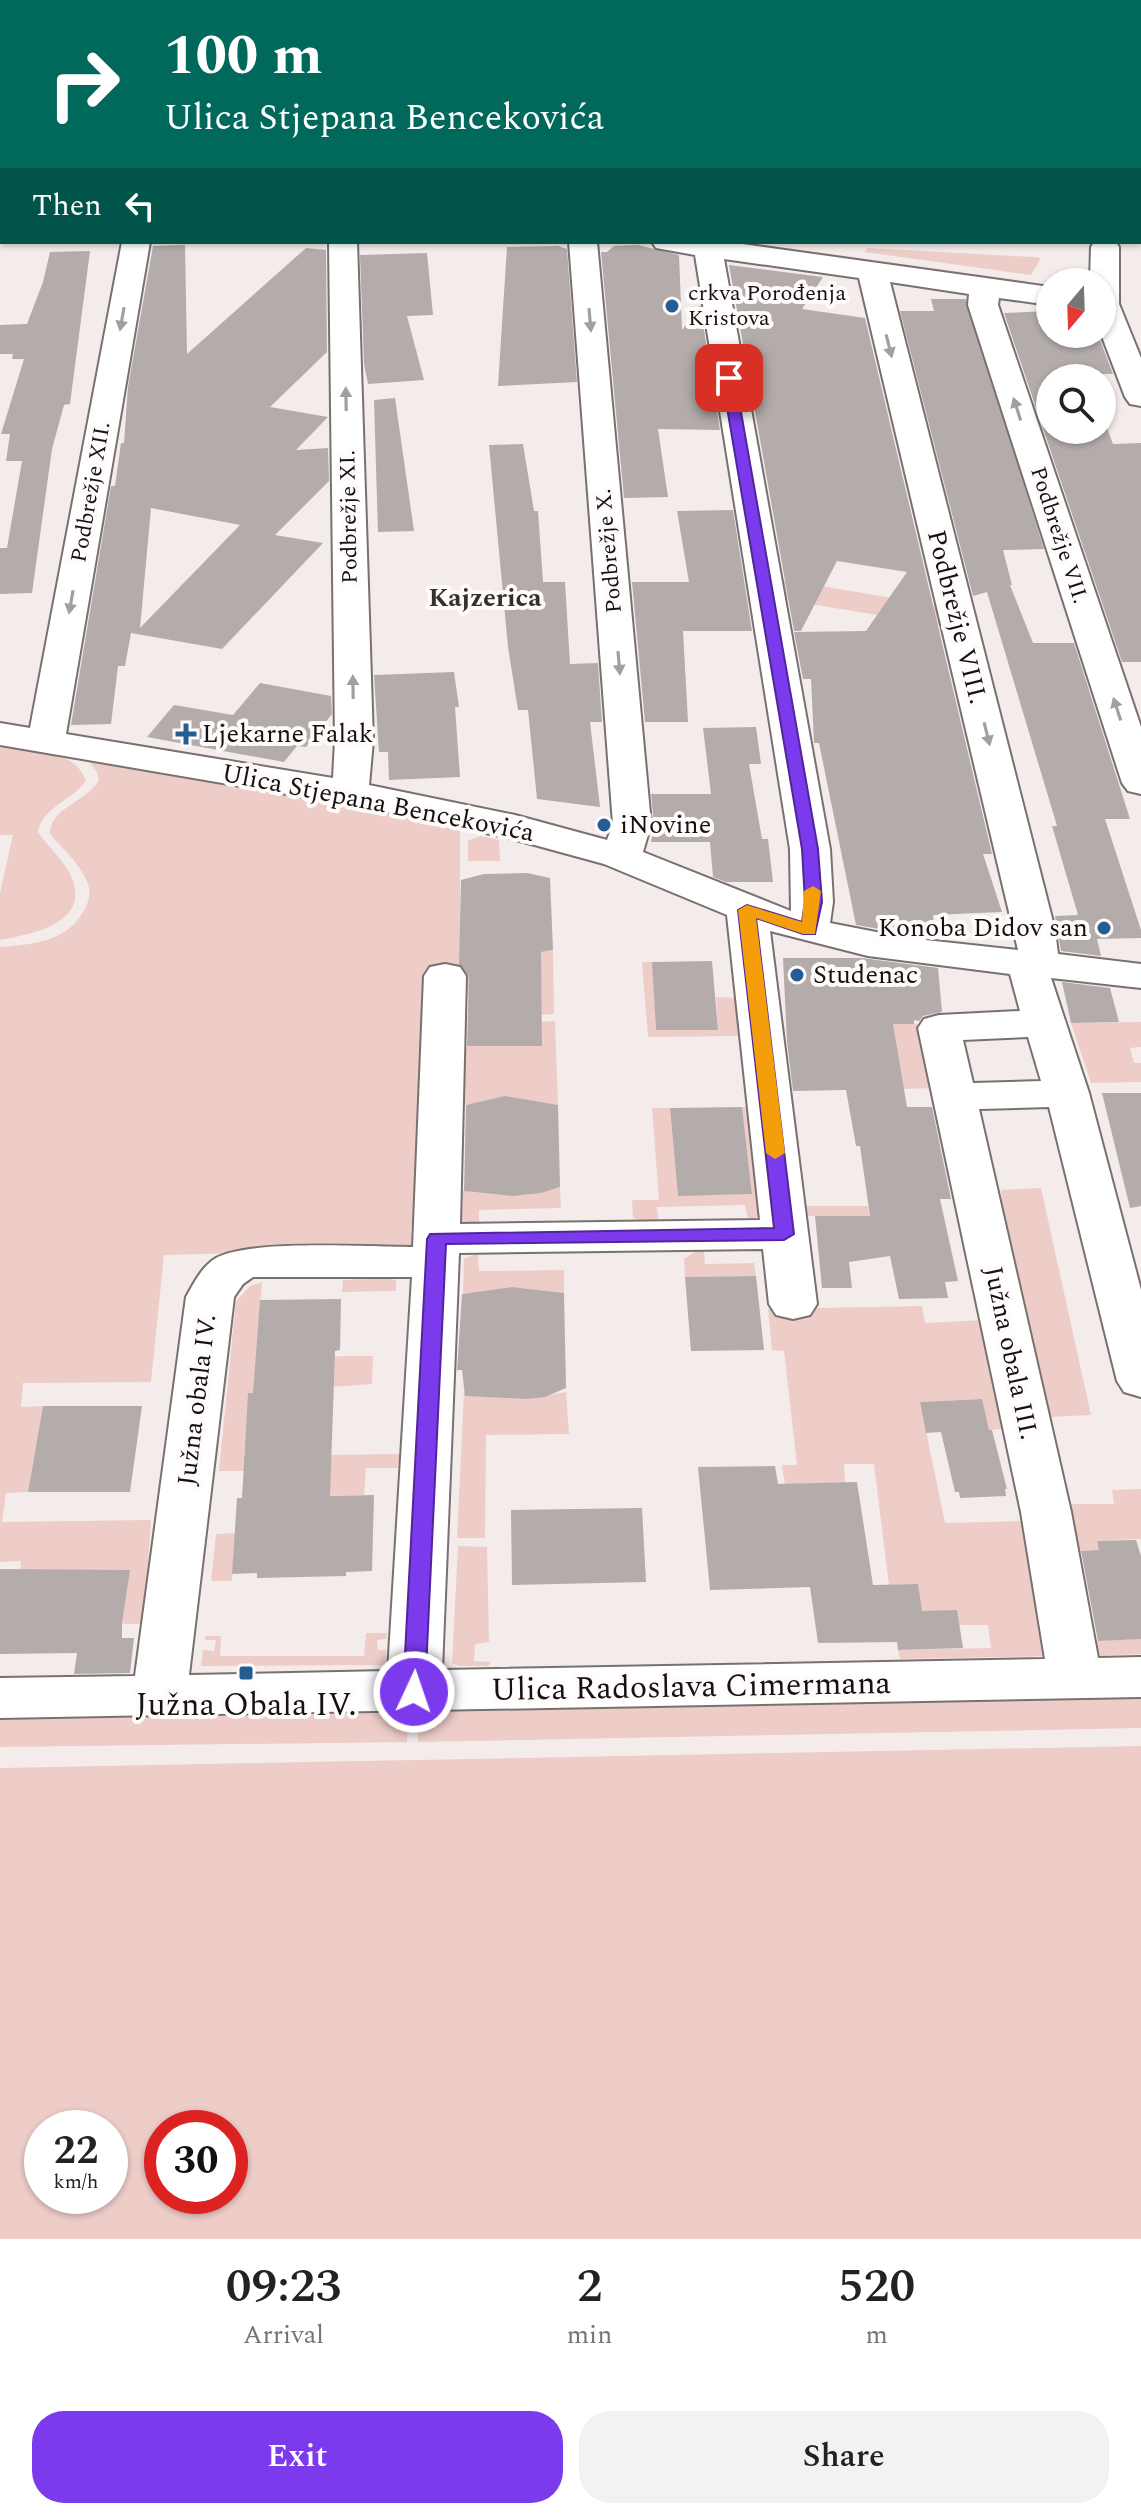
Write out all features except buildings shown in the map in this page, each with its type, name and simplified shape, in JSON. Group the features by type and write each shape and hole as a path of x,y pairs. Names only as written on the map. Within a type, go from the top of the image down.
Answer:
{"street":[{"name":"Podbrežje XII.","path":"46,742 136,244"},
{"name":"Podbrežje XI.","path":"343,244 354,741 348,792"},
{"name":"Podbrežje X.","path":"583,244 632,824 621,859"},
{"path":"809,930 813,902 810,849 706,245 1036,294"},
{"path":"1104,268 1105,247"},
{"name":"Podbrežje VIII.","path":"872,271 1035,930 1039,950 1034,964"},
{"name":"Podbrežje VII.","path":"985,287 983,305 1141,783"},
{"path":"1116,306 1141,309"},
{"path":"1116,336 1141,397"},
{"name":"Ulica Stjepana Bencekovića","path":"0,734 348,792 588,847 747,910 809,930 886,947 1141,976"},
{"path":"747,910 793,1304"},
{"path":"1034,964 1030,977 1067,1093 1141,1381"},
{"path":"414,1692 436,1250 445,976"},
{"name":"Južna obala III.","path":"1045,1023 939,1028 1046,1512 1075,1680"},
{"path":"955,1097 1067,1093"},
{"path":"436,1250 784,1234"},
{"name":"Južna obala IV.","path":"159,1696 210,1297 217,1283 234,1266 252,1262 436,1250"},
{"name":"Ulica Radoslava Cimermana","path":"0,1698 1141,1677"}],"shaded area":[{"path":"772,246 1026,281 1022,287 768,252"},
{"path":"867,248 1041,258 1031,275 865,252"},
{"path":"769,577 945,607 949,627 774,598"},
{"path":"0,746 62,757 80,770 86,781 46,816 38,832 69,872 75,889 74,903 68,914 44,929 0,940 0,893 13,835 0,835"},
{"path":"88,760 378,811 460,831 460,951 530,954 553,950 554,1014 541,1015 541,994 459,994 432,1224 411,1226 412,1248 164,1255 151,1382 23,1383 21,1407 43,1406 28,1492 6,1493 2,1522 151,1520 144,1624 57,1623 18,1595 21,1561 0,1562 0,947 38,942 60,934 70,928 86,905 89,890 85,877 50,834 56,817 99,780"},
{"path":"480,836 499,840 500,861 468,861 468,841"},
{"path":"642,962 653,962 656,1030 718,1030 716,997 740,998 741,1036 648,1037"},
{"path":"555,1021 558,1105 509,1100 463,1105 463,1046 541,1046 541,1022"},
{"path":"1141,1022 1141,1047 1130,1048 1134,1063 1141,1063 1141,1082 1091,1083 1071,1023"},
{"path":"864,1024 922,1024 937,1088 904,1089"},
{"path":"742,1107 751,1107 764,1211 749,1223 745,1205 657,1207 659,1225 649,1225 633,1217 632,1200 659,1200 652,1108 670,1108 678,1195 752,1194"},
{"path":"560,1187 561,1208 479,1210 479,1227 462,1222 461,1190 510,1195"},
{"path":"1041,1188 1091,1415 1050,1417 1035,1350 1028,1349 997,1200 1002,1199 1001,1190"},
{"path":"804,1206 868,1206 874,1242 852,1216 806,1216"},
{"path":"704,1250 705,1264 754,1263 756,1276 685,1277 684,1259"},
{"path":"478,1253 479,1271 564,1270 564,1293 512,1287 463,1294 464,1259"},
{"path":"343,1280 396,1280 396,1291 342,1292"},
{"path":"262,1282 256,1357 373,1356 372,1384 249,1393 244,1456 400,1454 398,1468 366,1468 364,1495 252,1497 254,1471 219,1471 236,1301 250,1286"},
{"path":"922,1306 925,1323 985,1320 1007,1429 989,1430 981,1399 920,1402 945,1523 1031,1521 1053,1656 900,1659 898,1650 991,1648 988,1625 959,1625 905,1611 918,1584 889,1585 874,1464 844,1464 845,1482 800,1587 782,1465 797,1465 784,1351 772,1350 768,1309"},
{"path":"464,1391 468,1396 526,1399 566,1392 569,1434 486,1435 485,1538 457,1538"},
{"path":"1141,1489 1141,1539 1097,1541 1099,1550 1067,1552 1059,1504 1114,1504 1112,1490"},
{"path":"235,1533 232,1581 211,1581 216,1534"},
{"path":"458,1546 487,1547 489,1642 475,1644 474,1661 491,1662 488,1666 459,1666 452,1663"},
{"path":"366,1633 387,1633 386,1639 377,1640 378,1650 386,1650 385,1665 201,1666 203,1650 214,1651 216,1640 205,1640 205,1636 221,1636 220,1656 364,1656"},
{"path":"1141,1639 1141,1654 1092,1656 1088,1641"},
{"path":"1141,1694 1141,1728 418,1742 418,1714 445,1714 446,1708"},
{"path":"384,1709 383,1714 408,1715 407,1742 0,1747 0,1714"},
{"path":"1141,1746 1141,2239 0,2239 0,1768"}],"slow traffic":[{"path":"775,1153 747,910 809,930 813,891"}],"place":[{"name":"crkva Porođenja Kristova","path":"672,306"},
{"name":"Ljekarne Falak","path":"186,734"},
{"name":"iNovine","path":"604,825"},
{"name":"Konoba Didov san","path":"1104,928"},
{"name":"Studenac","path":"797,975"},
{"name":"Južna Obala IV.","path":"246,1673"}],"district":[{"name":"Kajzerica","path":"485,598"}],"route":[{"path":"414,1692 437,1239 784,1234 747,910 809,930 813,902 810,849 729,378"}]}
